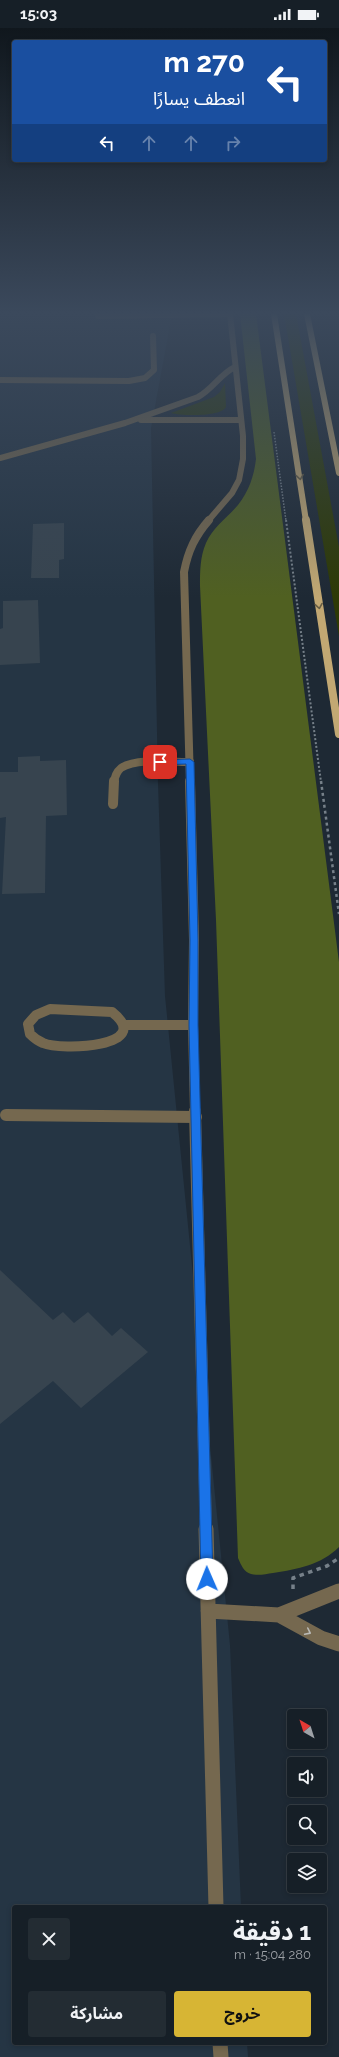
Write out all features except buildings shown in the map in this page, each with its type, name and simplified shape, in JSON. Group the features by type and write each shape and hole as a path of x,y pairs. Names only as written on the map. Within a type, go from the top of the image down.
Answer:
{"main road":[{"path":"289,409 339,734"},
{"path":"326,409 339,473"}],"street":[{"path":"0,458 135,421 166,409"},
{"path":"216,1905 193,1025 194,940 184,572 185,559 196,535 226,500 239,480 244,460 240,409"},
{"path":"135,421 241,420"},
{"path":"113,804 116,773 120,768 136,763 190,762"},
{"path":"50,1009 112,1012 120,1018 124,1025 122,1033 117,1040 107,1045 44,1044 34,1040 28,1033 28,1025 31,1018 39,1012 50,1009"},
{"path":"124,1025 193,1025"},
{"path":"6,1115 196,1117"},
{"path":"208,1611 279,1615 339,1591"},
{"path":"279,1615 295,1625 339,1644"},
{"path":"220,2045 220,2057"}],"path":[{"path":"273,425 339,914"}],"shaded area":[{"path":"0,409 155,409 151,428 158,783 165,996 230,1645 241,1905 12,1905 12,2045 247,2045 248,2057 0,2057"}],"green space":[{"path":"183,409 224,409 217,413 201,415 171,413"},
{"path":"250,409 268,409 339,962 339,1547 325,1558 309,1565 291,1570 259,1575 246,1572 238,1558 216,920 200,586 201,559 206,543 216,527 242,500 250,483 256,459"},
{"path":"300,409 313,409 339,547 339,636"}],"route":[{"path":"160,762 190,762 194,940 193,1025 207,1579"}]}
